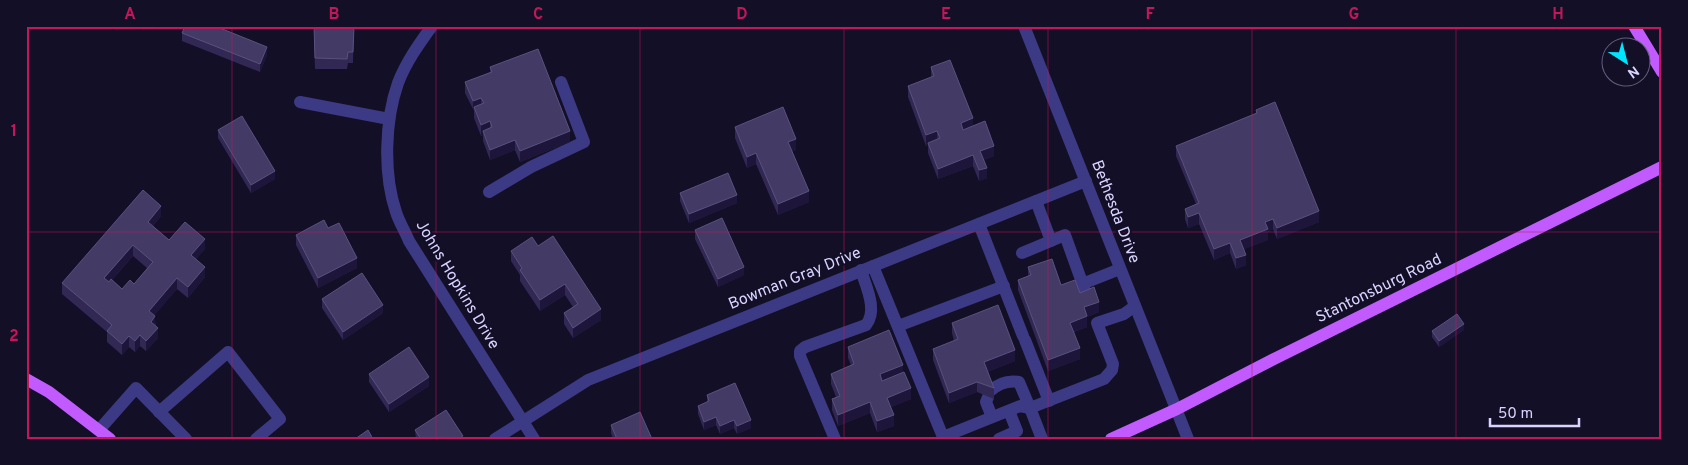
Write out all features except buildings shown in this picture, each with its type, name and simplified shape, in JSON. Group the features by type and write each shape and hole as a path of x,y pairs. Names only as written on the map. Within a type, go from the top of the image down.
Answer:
{"main road":[{"path":"1634,26 1662,72"},
{"name":"Stantonsburg Road","path":"1111,439 1177,409 1662,167"},
{"path":"26,379 48,392 110,439"}],"street":[{"name":"Johns Hopkins Drive","path":"432,26 413,53 399,82 389,119 388,175 396,212 409,240 534,439"},
{"name":"Bethesda Drive","path":"1024,26 1188,439"},
{"path":"489,192 531,167 584,142 561,82"},
{"path":"300,102 389,119"},
{"name":"Bowman Gray Drive","path":"495,439 588,380 1086,181"},
{"path":"1036,201 1051,241"},
{"path":"979,224 1049,401"},
{"path":"1022,253 1065,235 1088,299"},
{"path":"867,268 898,326 943,438 1009,410 1020,406 1030,408 1104,379 1112,370 1113,364 1096,318 1124,314 1134,306"},
{"path":"835,439 800,356 800,351 805,347 866,325 870,320 872,309 867,268"},
{"path":"1082,284 1120,269"},
{"path":"898,326 1004,286"},
{"path":"159,412 228,352 280,419 256,439"},
{"path":"992,417 986,402 989,394 996,386 1007,381 1020,382 1042,439"},
{"path":"99,430 136,388 186,439"},
{"path":"999,439 1017,431 1009,410"}]}
